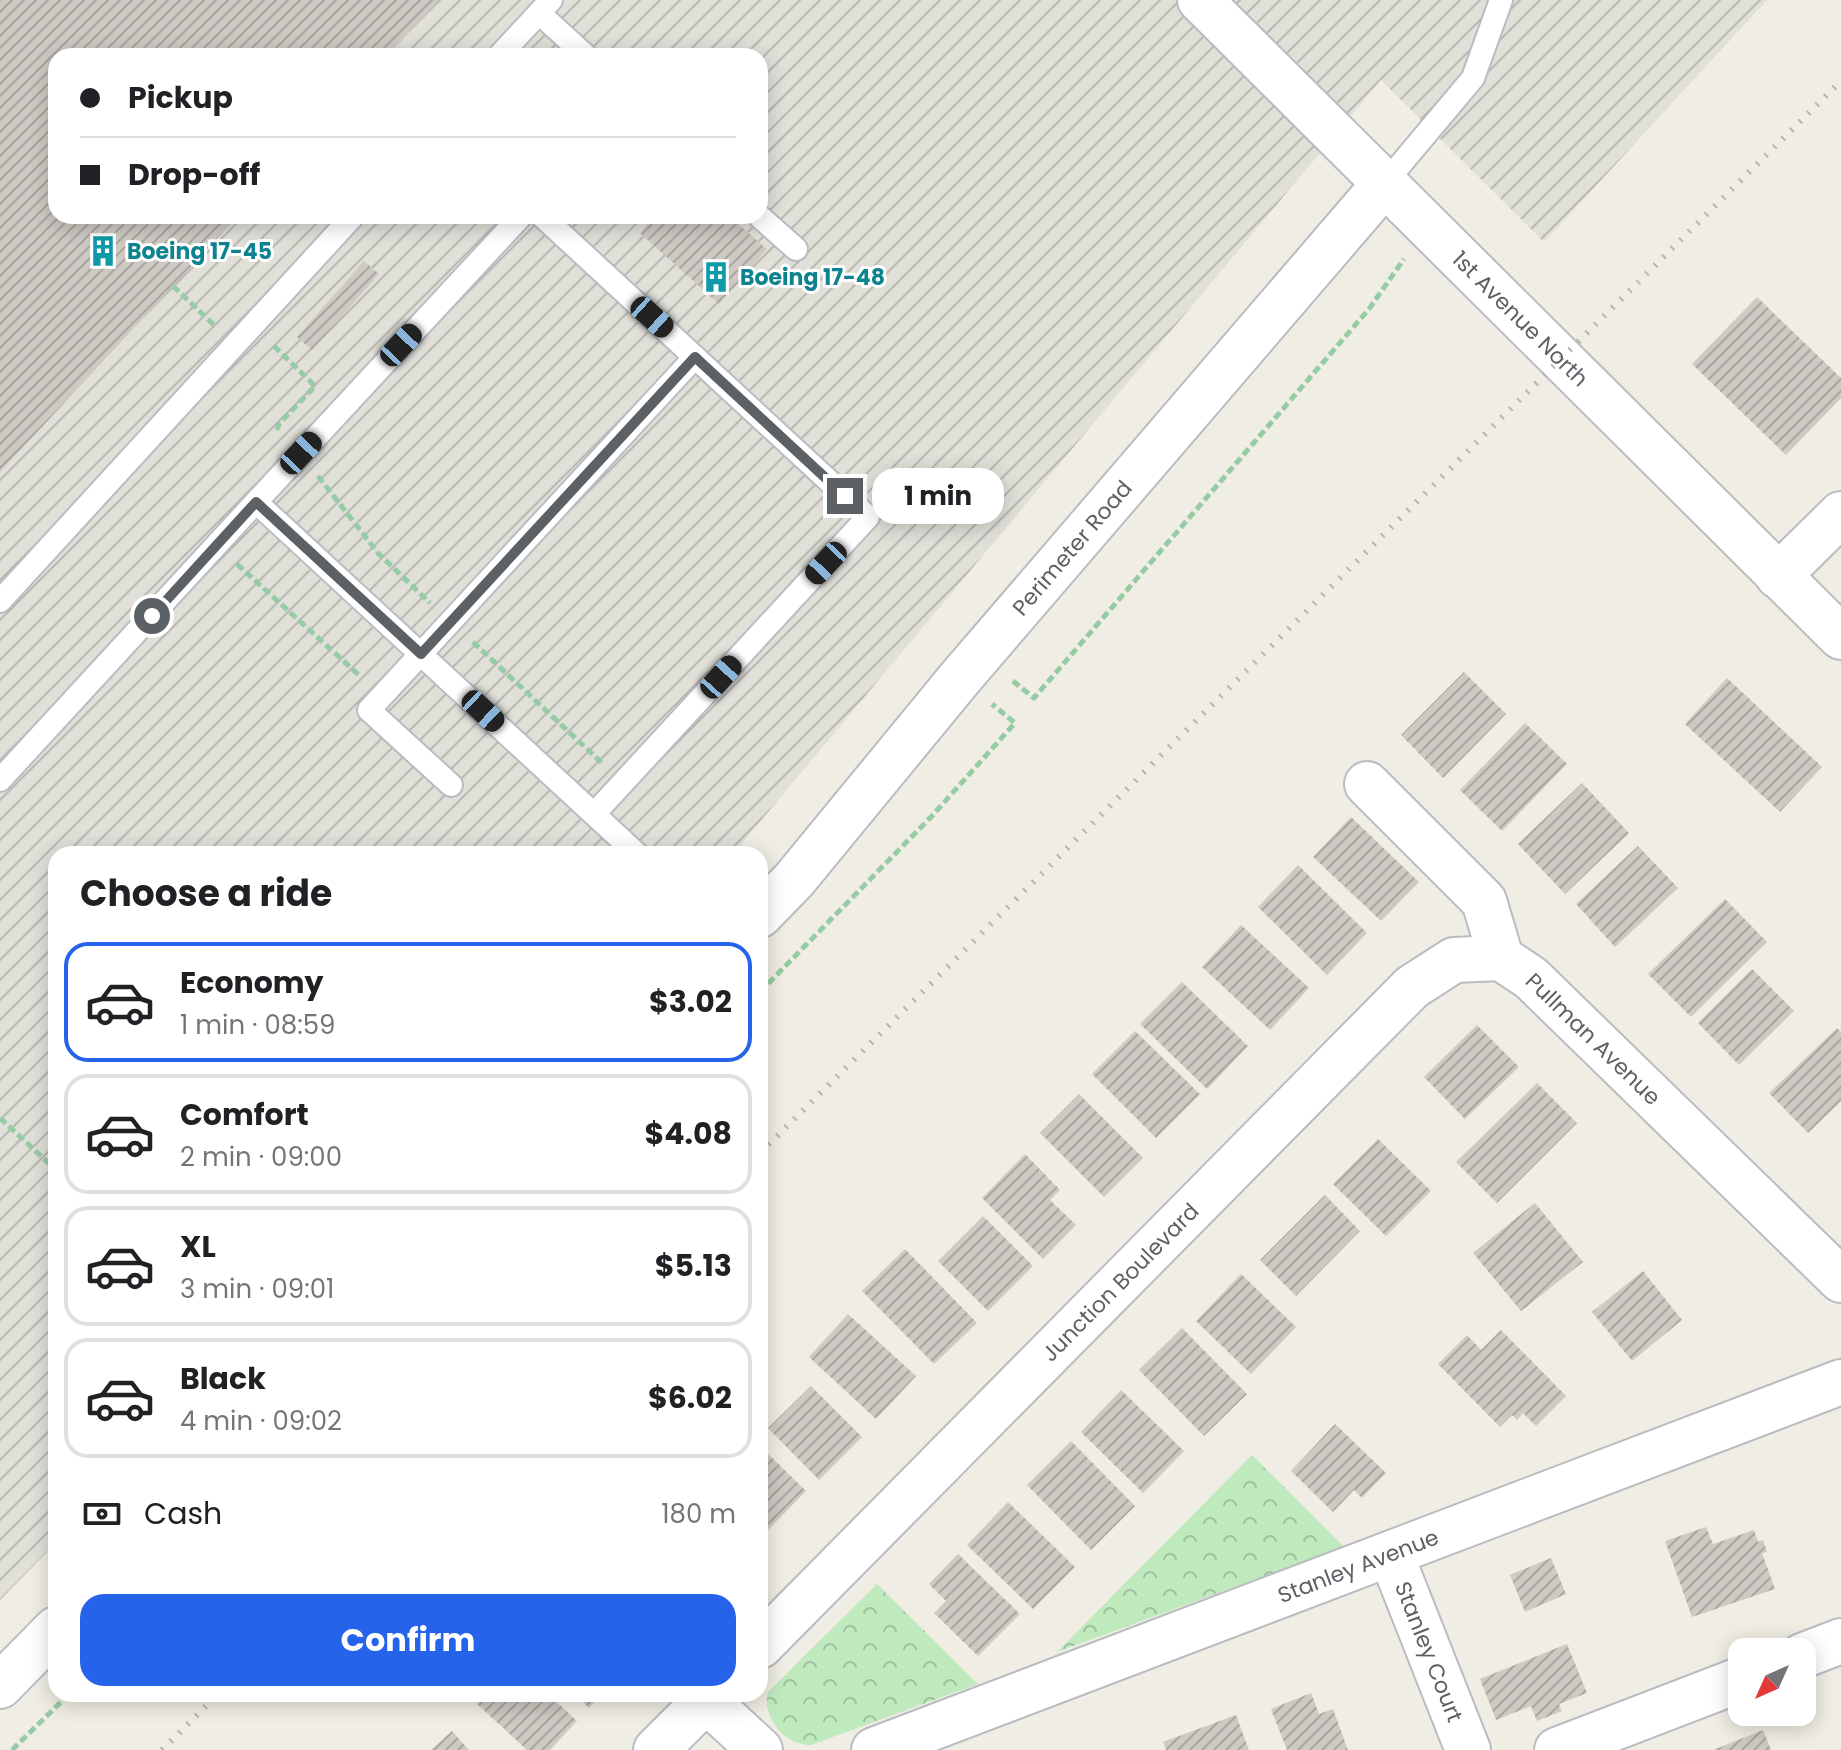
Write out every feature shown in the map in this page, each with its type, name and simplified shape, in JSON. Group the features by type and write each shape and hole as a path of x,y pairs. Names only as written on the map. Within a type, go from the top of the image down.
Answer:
{"street":[{"name":"1st Avenue North","path":"1200,0 1841,637"},
{"name":"Perimeter Road","path":"768,907 794,880 971,666 1385,183"},
{"path":"1778,576 1841,514"},
{"path":"1367,784 1484,901 1501,958"},
{"name":"Pullman Avenue","path":"1501,958 1531,978 1841,1280"},
{"name":"Junction Boulevard","path":"768,1638 1412,987 1454,960 1501,958"},
{"name":"Stanley Avenue","path":"874,1750 1841,1382"},
{"name":"Stanley Court","path":"1391,1555 1468,1750"},
{"path":"0,1686 48,1637"},
{"path":"1816,1651 1841,1641"},
{"path":"1557,1750 1728,1684"},
{"path":"656,1750 704,1702"},
{"path":"714,1702 760,1750"}],"lane":[{"path":"1385,183 1473,78 1501,0"},
{"path":"506,48 545,6 579,48"},
{"path":"0,601 346,224"},
{"path":"0,780 514,224"},
{"path":"551,224 868,517 594,814"},
{"path":"768,224 796,249"},
{"path":"451,785 369,710 695,357"},
{"path":"256,502 628,846"}],"path":[{"path":"971,666 1034,698 1369,309 1404,258"},
{"path":"768,984 931,817 1015,723 971,666"},
{"path":"0,1118 48,1163"},
{"path":"12,1750 61,1702"}],"shaded area":[{"path":"0,0 1767,0 1544,242 1381,80 740,846 48,846 48,1551 0,1600"}],"green space":[{"path":"1252,1455 1344,1547 1057,1652"},
{"path":"877,1584 978,1684 811,1745 792,1741 777,1728 768,1711 768,1692"}],"building":[{"name":"Boeing 17-45","path":"0,0 439,0 394,48 48,48 48,224 231,224 0,472"},
{"name":"Boeing 17-48","path":"648,224 738,224 767,249 719,304 640,233"},
{"path":"364,261 379,274 312,350 297,337"},
{"path":"1757,297 1841,378 1841,398 1786,455 1692,364"},
{"path":"1464,672 1506,714 1443,778 1401,735"},
{"path":"1727,678 1822,767 1780,812 1685,724"},
{"path":"1525,723 1567,764 1502,831 1460,790"},
{"path":"1582,783 1629,833 1565,894 1518,844"},
{"path":"1351,817 1419,882 1381,921 1313,857"},
{"path":"1638,846 1678,888 1615,947 1576,904"},
{"path":"1298,865 1367,933 1327,975 1258,907"},
{"path":"1725,899 1767,942 1691,1017 1648,974"},
{"path":"1241,925 1309,988 1270,1030 1202,967"},
{"path":"1752,969 1794,1011 1739,1065 1698,1023"},
{"path":"1182,982 1248,1046 1207,1089 1140,1024"},
{"path":"1477,1025 1519,1067 1465,1119 1424,1077"},
{"path":"1837,1028 1841,1032 1841,1101 1808,1133 1769,1093"},
{"path":"1135,1031 1200,1094 1156,1138 1092,1074"},
{"path":"1537,1083 1577,1123 1497,1203 1456,1162"},
{"path":"1079,1094 1143,1158 1104,1197 1040,1133"},
{"path":"1378,1139 1431,1191 1386,1236 1333,1184"},
{"path":"1025,1154 1060,1190 1050,1200 1076,1225 1043,1259 982,1198"},
{"path":"1325,1195 1360,1231 1296,1296 1260,1260"},
{"path":"1535,1203 1583,1262 1521,1311 1473,1253"},
{"path":"983,1216 1033,1266 988,1311 938,1261"},
{"path":"905,1249 977,1323 934,1364 862,1291"},
{"path":"1643,1271 1682,1320 1632,1361 1592,1312"},
{"path":"1241,1274 1296,1327 1251,1374 1196,1321"},
{"path":"848,1314 916,1376 876,1419 809,1357"},
{"path":"1182,1328 1247,1394 1204,1436 1139,1370"},
{"path":"1501,1330 1566,1396 1536,1426 1523,1413 1517,1420 1512,1415 1500,1427 1438,1364 1467,1335 1481,1350"},
{"path":"811,1386 862,1437 819,1480 768,1428"},
{"path":"1121,1390 1184,1451 1143,1493 1081,1432"},
{"path":"1335,1424 1386,1473 1362,1498 1354,1490 1333,1512 1291,1471"},
{"path":"1071,1441 1135,1506 1091,1550 1027,1485"},
{"path":"768,1454 806,1491 768,1530"},
{"path":"1008,1502 1075,1567 1033,1609 967,1545"},
{"path":"1706,1527 1713,1544 1754,1530 1758,1542 1763,1540 1767,1552 1762,1553 1775,1589 1692,1617 1665,1541"},
{"path":"958,1554 1020,1614 978,1656 934,1613 946,1601 929,1584"},
{"path":"1551,1558 1566,1594 1525,1612 1510,1575"},
{"path":"1567,1644 1587,1693 1559,1704 1562,1711 1537,1721 1531,1706 1496,1720 1480,1679"},
{"path":"1311,1693 1319,1714 1333,1709 1348,1750 1287,1750 1271,1709"},
{"path":"557,1702 577,1721 550,1750 527,1750 477,1704"},
{"path":"1236,1715 1249,1750 1166,1750 1163,1742"},
{"path":"1763,1730 1771,1750 1713,1750"},
{"path":"452,1731 469,1750 431,1750"}],"railway":[{"path":"768,1145 1841,81"},
{"path":"162,1750 210,1702"}],"place":[{"name":"Boeing 17-45","path":"103,251"},
{"name":"Boeing 17-48","path":"716,277"}],"route":[{"path":"152,616 256,502 421,654 695,357 845,496"}]}
